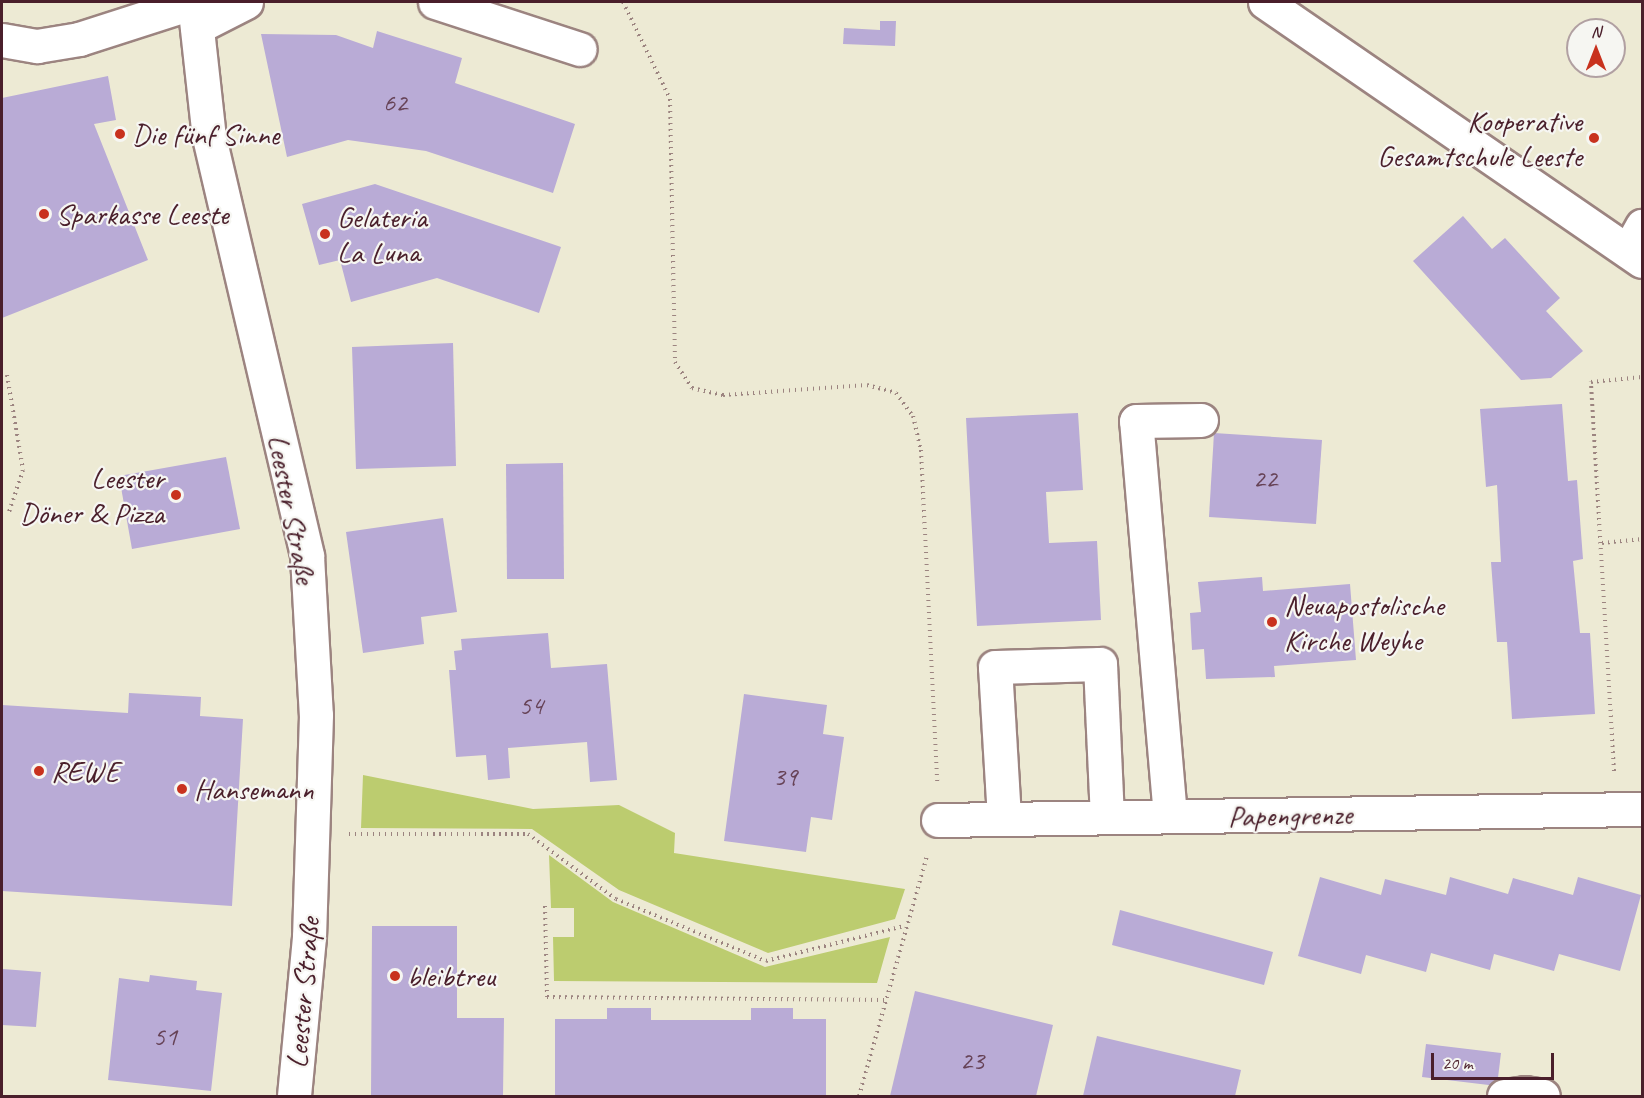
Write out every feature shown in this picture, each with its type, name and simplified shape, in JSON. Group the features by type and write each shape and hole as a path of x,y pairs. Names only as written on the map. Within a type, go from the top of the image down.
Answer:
{"street":[{"path":"2,40 37,46 79,39 195,10 246,2"},
{"path":"435,2 580,50"},
{"path":"1265,2 1638,246"},
{"name":"Leester Straße","path":"195,10 209,138 307,556 316,715 309,937 294,1096"},
{"path":"1170,816 1136,421 1201,420"},
{"path":"1004,818 995,667 1100,664 1107,817"},
{"name":"Papengrenze","path":"938,820 1630,810"},
{"path":"1504,1096 1525,1093 1543,1096"}],"path":[{"path":"623,2 670,99 675,362 692,388 723,395 867,385 896,393 913,416 921,462 938,820 904,926 859,1096"},
{"path":"7,375 23,470 9,512"},
{"path":"1630,810 1602,543 1591,382 1642,377"},
{"path":"1602,543 1642,539"},
{"path":"312,834 528,834 616,899 766,961 904,926"},
{"path":"545,906 547,997 884,1000"}],"green space":[{"path":"363,775 533,809 619,805 675,833 674,853 905,889 895,919 768,953 619,890 532,829 361,828"},
{"path":"549,855 613,902 765,967 890,937 877,983 554,981 553,937 574,937 574,908 551,908"}],"building":[{"path":"880,21 896,21 895,46 843,44 844,28 880,30"},
{"path":"377,31 462,58 455,83 575,124 553,193 426,151 348,140 287,157 261,34 336,35 373,48"},
{"path":"108,76 116,120 94,124 148,260 2,318 2,98"},
{"path":"375,184 561,247 539,313 437,278 351,302 340,260 319,265 302,204"},
{"path":"1463,216 1492,249 1505,238 1560,298 1546,311 1583,351 1551,378 1521,380 1413,261"},
{"path":"453,343 456,466 356,469 352,347"},
{"path":"1562,404 1568,481 1577,480 1583,559 1573,561 1580,633 1590,633 1595,714 1512,719 1507,642 1497,642 1491,562 1501,562 1497,485 1486,487 1480,409"},
{"path":"1078,413 1083,490 1046,492 1049,543 1097,541 1101,620 977,626 966,418"},
{"path":"1214,433 1322,440 1316,524 1209,517"},
{"path":"226,457 240,529 132,549 119,476"},
{"path":"563,463 564,579 507,579 506,464"},
{"path":"443,518 457,612 421,617 424,644 363,653 346,532"},
{"name":"Neuapostolische Kirche Weyhe","path":"1262,577 1263,591 1350,584 1356,660 1274,666 1275,677 1206,679 1204,649 1192,650 1190,613 1201,612 1198,582"},
{"path":"548,633 551,668 607,664 617,780 590,782 587,742 508,748 510,778 488,780 486,755 456,757 449,670 456,670 454,651 462,650 461,639"},
{"path":"129,693 201,697 200,716 243,719 232,906 2,891 2,705 128,713"},
{"path":"744,694 827,705 823,734 844,737 832,820 811,817 806,852 724,841"},
{"path":"1320,877 1381,895 1385,879 1446,895 1450,877 1508,894 1513,878 1573,895 1578,877 1641,895 1620,971 1559,954 1554,971 1494,954 1490,970 1431,953 1426,972 1366,955 1361,974 1298,956"},
{"path":"1120,910 1273,952 1264,985 1112,945"},
{"path":"372,926 457,926 457,1018 504,1018 503,1096 371,1096"},
{"path":"3,969 41,972 36,1027 2,1025"},
{"path":"150,975 197,981 196,990 222,993 211,1091 108,1080 119,978 149,982"},
{"path":"915,991 1053,1025 1036,1096 890,1096"},
{"path":"607,1008 651,1008 651,1020 751,1020 751,1008 793,1008 793,1019 826,1019 826,1096 555,1096 555,1019 607,1019"},
{"path":"1097,1036 1241,1070 1235,1096 1083,1096"},
{"path":"1426,1044 1501,1053 1497,1086 1422,1077"}],"place":[{"name":"Die fünf Sinne","path":"120,134"},
{"name":"Kooperative Gesamtschule Leeste","path":"1594,138"},
{"name":"Sparkasse Leeste","path":"44,214"},
{"name":"Gelateria La Luna","path":"325,234"},
{"name":"Leester Döner & Pizza","path":"176,495"},
{"name":"Neuapostolische Kirche Weyhe","path":"1272,622"},
{"name":"REWE","path":"39,771"},
{"name":"Hansemann","path":"182,789"},
{"name":"bleibtreu","path":"395,976"}]}
